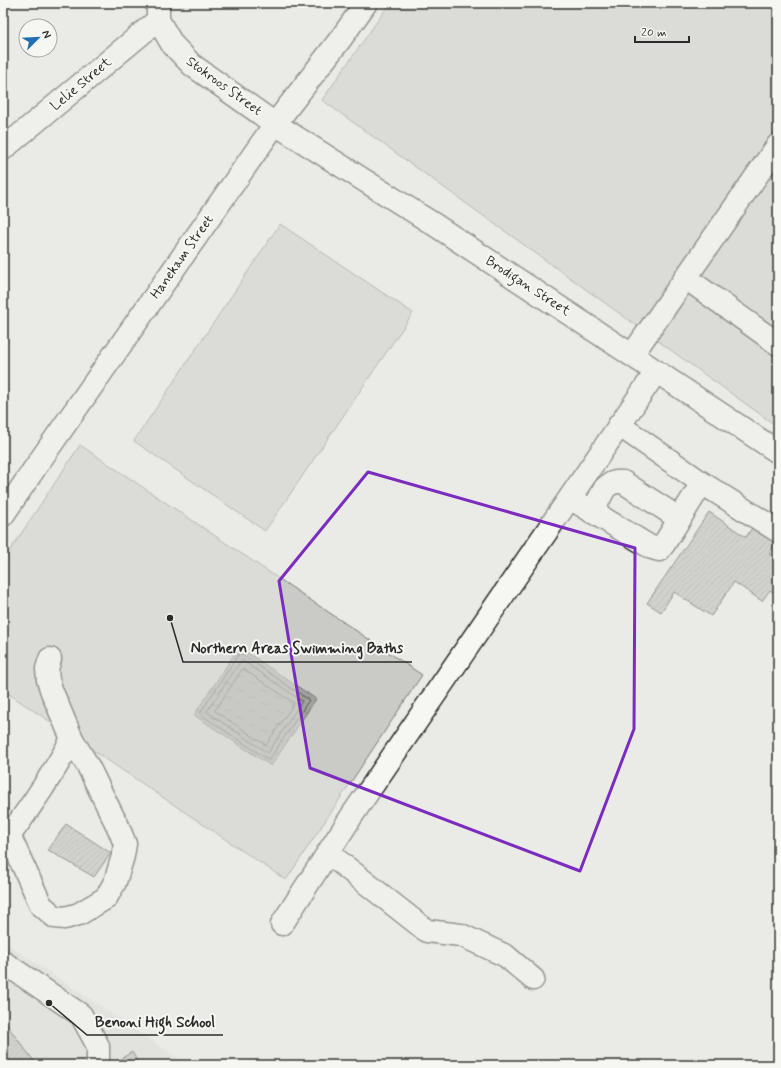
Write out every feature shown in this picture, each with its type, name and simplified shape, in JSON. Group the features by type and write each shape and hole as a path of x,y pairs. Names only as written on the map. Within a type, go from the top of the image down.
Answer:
{"street":[{"name":"Hanekam Street","path":"3,514 275,124 342,37 366,3"},
{"name":"Stokroos Street","path":"158,11 172,44 192,65 275,124"},
{"name":"Lelie Street","path":"3,149 158,11"},
{"name":"Brodigan Street","path":"275,124 435,225 778,452"},
{"path":"632,355 778,145"},
{"path":"686,278 778,344"},
{"path":"282,924 353,814 656,372"},
{"path":"619,425 702,483 778,531"},
{"path":"592,512 605,488 608,485 618,481 623,482 680,519"},
{"path":"570,498 657,550 661,549 702,483"},
{"path":"50,659 47,669 48,680 72,739 88,766 125,844 115,882 106,898 79,914 65,918 55,917 41,905 6,840 57,766 72,739"},
{"path":"328,853 427,931 461,934 506,956 533,979"},
{"path":"3,962 80,1015 98,1046 98,1065"}],"highlighted area":[{"path":"368,472 635,548 634,729 580,871 310,768 279,581"}],"shaded area":[{"path":"390,3 778,3 778,427 322,100"},
{"path":"280,224 413,313 265,531 134,441"},
{"path":"80,445 422,675 286,880 3,690 3,561"},
{"path":"3,941 188,1065 3,1065"}],"water":[{"path":"239,647 316,699 271,766 194,715"}],"building":[{"path":"709,512 746,537 754,525 777,541 769,554 778,560 778,596 770,590 762,601 734,582 711,616 674,592 661,612 647,603"},
{"path":"66,824 111,853 94,877 48,850"},
{"path":"3,1020 37,1065 3,1065"},
{"path":"132,1052 140,1065 111,1065"}],"place":[{"name":"Northern Areas Swimming Baths","path":"170,618"},
{"name":"Benoni High School","path":"49,1003"}]}
